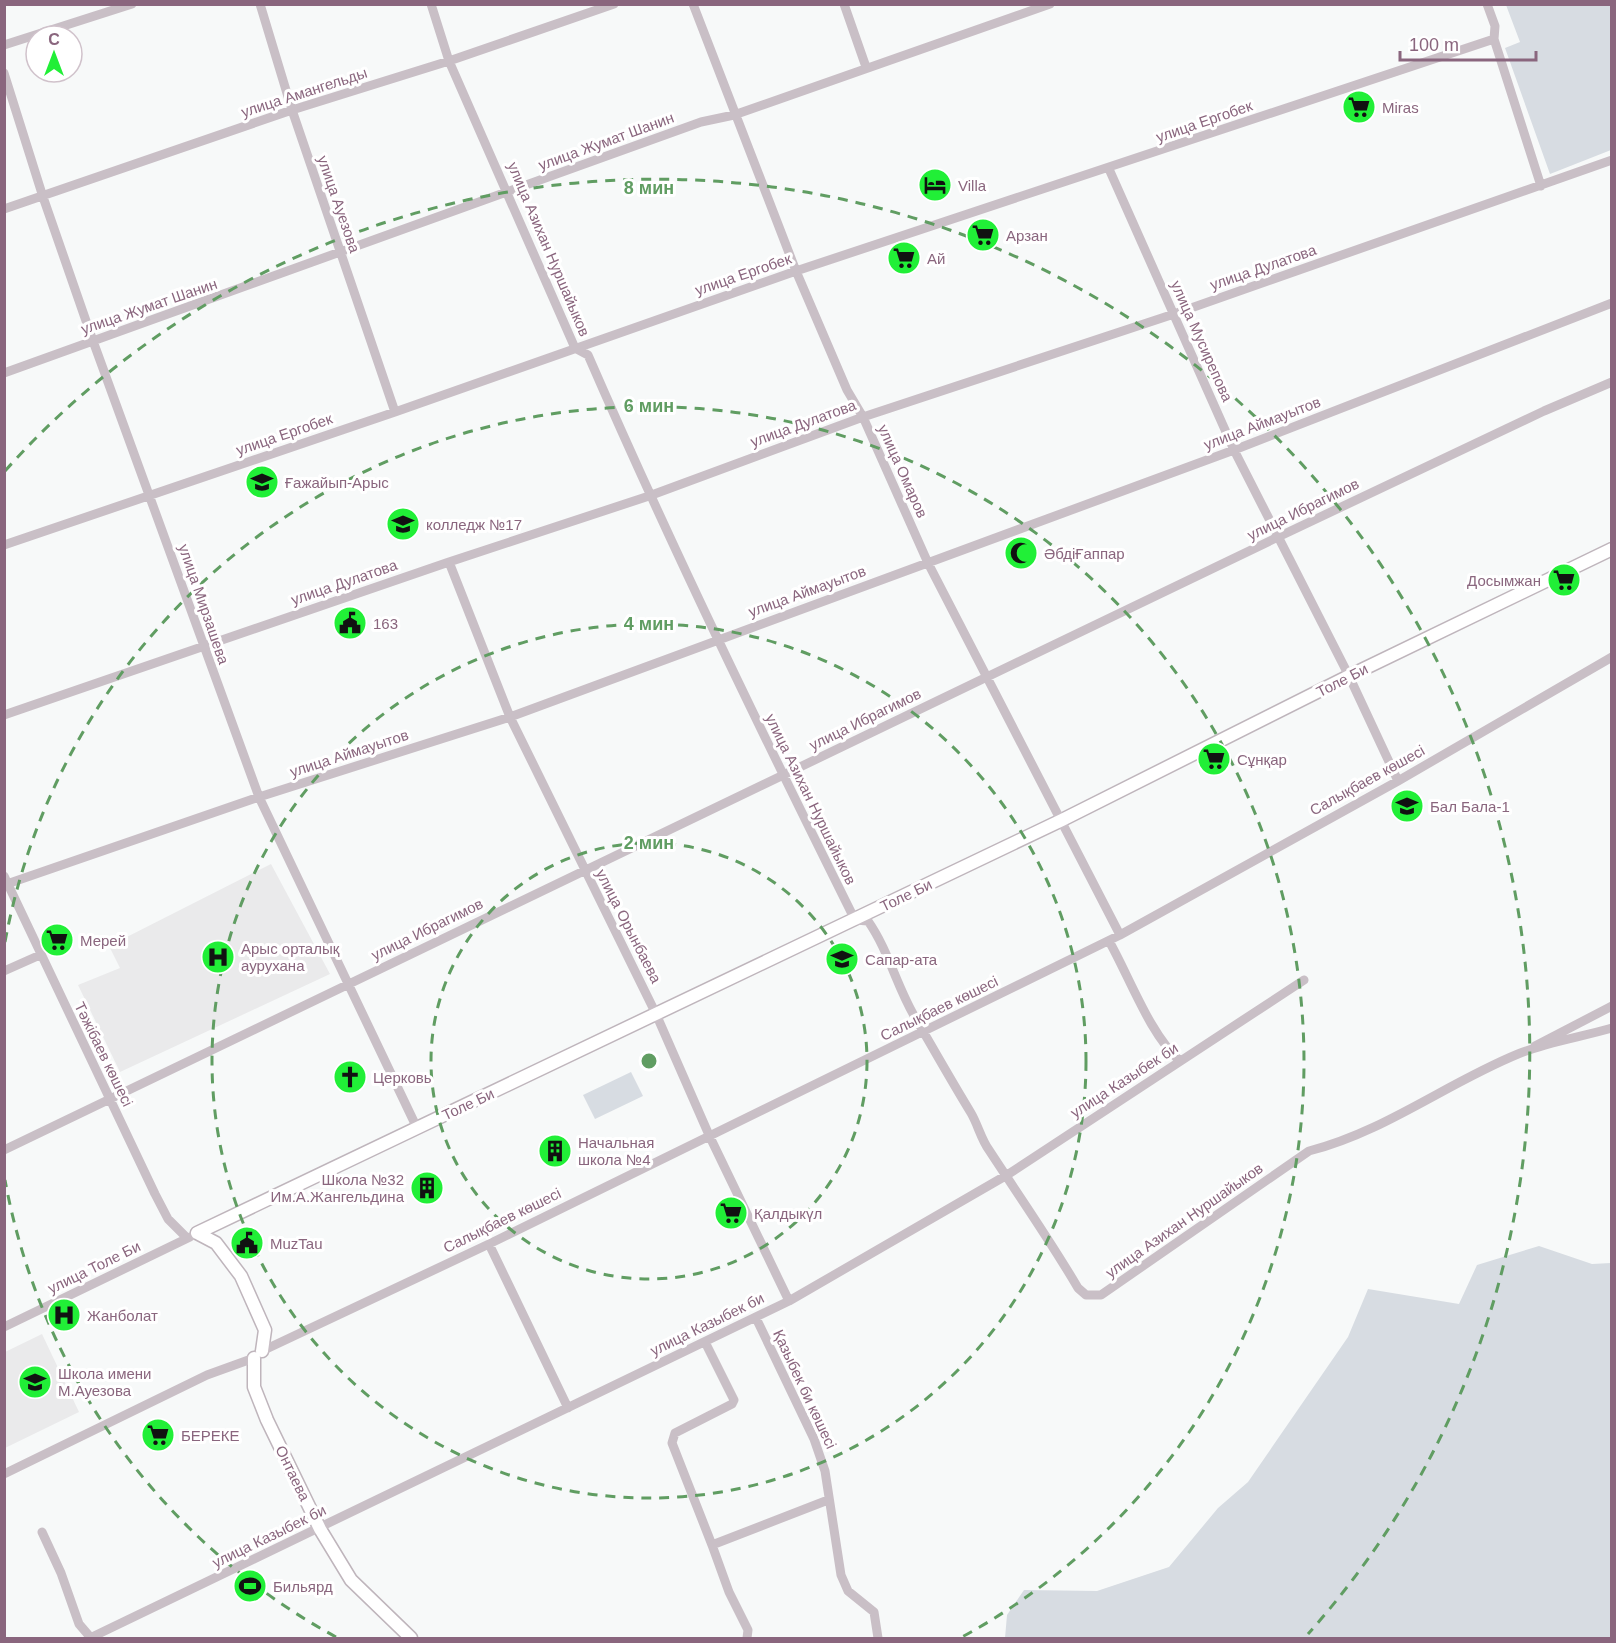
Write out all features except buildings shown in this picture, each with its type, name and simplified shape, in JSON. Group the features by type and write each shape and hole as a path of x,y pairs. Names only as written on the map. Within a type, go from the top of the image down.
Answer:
{"main road":[{"name":"Толе Би","path":"192,1235 1062,820 1349,676 1611,549"},
{"name":"Онтаева","path":"192,1235 216,1243 241,1276 265,1330 258,1355 254,1387 267,1420 320,1529 351,1580 411,1638"}],"street":[{"path":"4,45 132,4"},
{"name":"улица Ауезова","path":"260,4 292,110 395,412"},
{"name":"улица Азихан Нуршайыков","path":"431,4 449,61 509,192 575,348 588,355 649,496 716,639 855,920 868,921 879,938 915,1019 926,1032 955,1090 981,1131 987,1148 1007,1175 1078,1288 1086,1295 1101,1295 1309,1151 1338,1143 1369,1130 1519,1054 1611,1028"},
{"name":"улица Амангельды","path":"4,209 292,110 449,61 614,4"},
{"name":"улица Омаров","path":"693,4 796,271 847,390 863,417 928,562 1120,935"},
{"path":"844,4 866,67"},
{"name":"улица Жумат Шанин","path":"4,373 340,254 701,122 734,115 1050,4"},
{"path":"1487,4 1495,26 1494,39 1540,186"},
{"name":"улица Ергобек","path":"4,545 395,412 796,271 1109,169 1494,39"},
{"name":"улица Мирзашева","path":"4,73 43,197 93,341 150,494 202,647 259,797 417,1128"},
{"name":"улица Дулатова","path":"4,715 449,562 649,496 863,417 1174,314 1611,160"},
{"name":"улица Мусирепова","path":"1109,169 1234,450 1349,676 1398,781"},
{"name":"улица Аймауытов","path":"6,882 259,797 510,717 716,639 1234,450 1611,303"},
{"name":"улица Ибрагимов","path":"4,1150 1278,537 1533,416 1611,382"},
{"name":"улица Орынбаева","path":"449,562 510,717 656,1014 709,1134 789,1300"},
{"name":"Салықбаев көшесі","path":"4,1474 207,1375 258,1355 489,1244 709,1134 926,1032 1109,941 1398,781 1611,657"},
{"name":"Тәжібаев көшесі","path":"6,882 168,1219 192,1235"},
{"path":"1109,941 1149,1019 1171,1053 1180,1061"},
{"path":"4,972 40,955"},
{"name":"улица Казыбек би","path":"91,1638 756,1318 1007,1175 1304,980"},
{"path":"1519,1054 1611,1006"},
{"name":"улица Толе Би","path":"4,1327 192,1235"},
{"path":"489,1244 568,1408"},
{"name":"Қазыбек би көшесі","path":"756,1318 814,1439 825,1471 841,1575 848,1591 874,1612 878,1638"},
{"path":"705,1342 734,1395 732,1404 675,1433 672,1443 729,1592 748,1630 747,1638"},
{"path":"712,1545 828,1500"},
{"path":"42,1532 61,1573 79,1624 91,1638"}],"shaded area":[{"path":"1506,5 1611,5 1611,150 1550,174 1505,48 1520,42"},
{"name":"Арыс орталық аурухана","path":"271,864 330,974 120,1072 78,985 120,968 109,946"},
{"path":"631,1072 643,1096 595,1119 583,1095"},
{"path":"1539,1246 1592,1264 1611,1263 1611,1638 1005,1638 1007,1615 1024,1590 1097,1591 1169,1567 1218,1508 1248,1482 1348,1337 1368,1289 1459,1304 1477,1265"},
{"name":"Школа имени М.Ауезова","path":"42,1334 79,1412 5,1448 5,1352"}],"place":[{"name":"Miras","path":"1359,107"},
{"name":"Villa","path":"935,185"},
{"name":"Арзан","path":"983,235"},
{"name":"Ай","path":"904,258"},
{"name":"Ғажайып-Арыс","path":"262,482"},
{"name":"колледж №17","path":"403,524"},
{"name":"ӘбдіҒаппар","path":"1021,553"},
{"name":"Досымжан","path":"1564,580"},
{"name":"163","path":"350,623"},
{"name":"Cұнқар","path":"1214,759"},
{"name":"Бал Бала-1","path":"1407,806"},
{"name":"Мерей","path":"57,940"},
{"name":"Арыс орталық аурухана","path":"218,957"},
{"name":"Сапар-ата","path":"842,959"},
{"name":"Церковь","path":"350,1077"},
{"name":"Начальная школа №4","path":"555,1151"},
{"name":"Школа №32 Им.А.Жангельдина","path":"427,1188"},
{"name":"Қалдыкүл","path":"731,1213"},
{"name":"MuzTau","path":"247,1243"},
{"name":"Жанболат","path":"64,1315"},
{"name":"Школа имени М.Ауезова","path":"35,1382"},
{"name":"БЕРЕКЕ","path":"158,1435"},
{"name":"Бильярд","path":"250,1586"}]}
